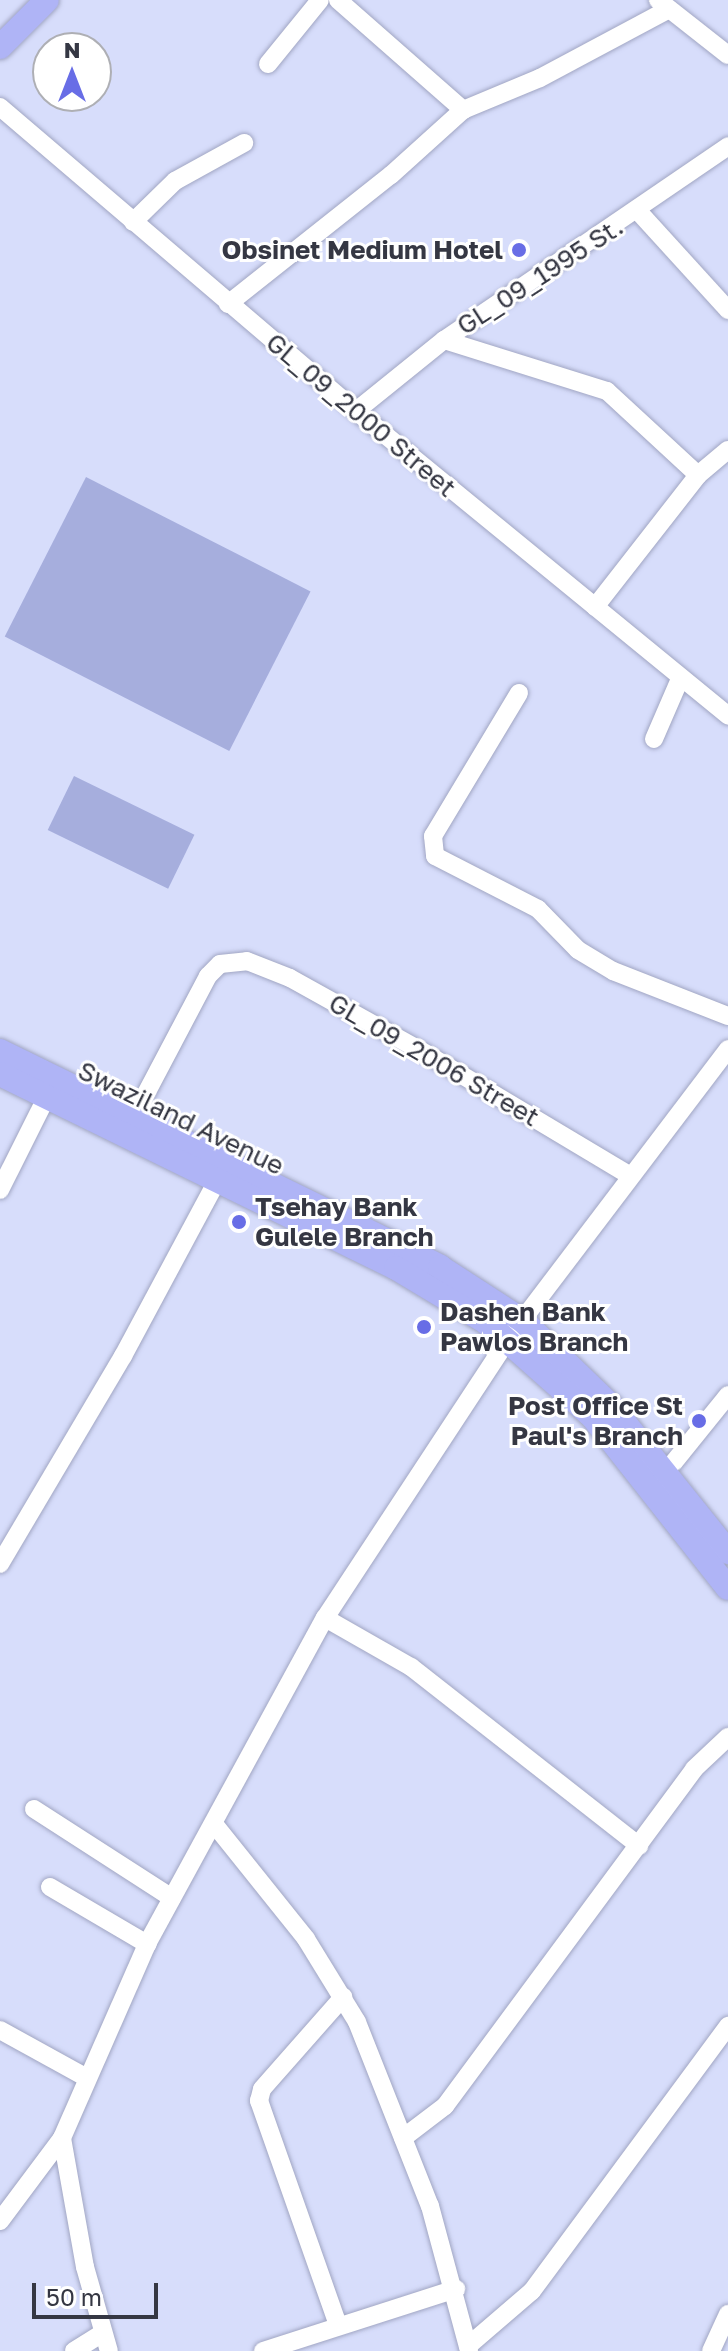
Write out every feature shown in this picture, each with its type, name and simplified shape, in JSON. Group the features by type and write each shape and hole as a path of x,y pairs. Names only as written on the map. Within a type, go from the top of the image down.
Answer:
{"main road":[{"path":"0,47 47,0"},
{"path":"0,1034 435,1249 518,1326 728,1588"},
{"name":"Swaziland Avenue","path":"0,1051 440,1267 518,1326 621,1417 728,1552"},
{"name":"Swaziland Avenue","path":"0,1061 423,1269 518,1326 613,1423 728,1570"},
{"path":"0,1074 218,1179 427,1285 518,1326 606,1382 674,1462 728,1534"}],"street":[{"path":"268,64 320,0"},
{"path":"338,0 463,110"},
{"path":"228,304 391,175 463,110 540,78 664,5 728,55"},
{"name":"GL_09_2000 Street","path":"0,107 228,304 728,716"},
{"path":"133,222 175,181 244,143"},
{"name":"GL_09_1995 St.","path":"356,411 444,340 638,211 728,146"},
{"path":"638,211 728,310"},
{"path":"444,340 607,391 698,475"},
{"path":"595,607 698,475 728,450"},
{"path":"654,739 680,679"},
{"path":"519,693 433,836 435,856 538,909 578,950 613,971 728,1016"},
{"name":"GL_09_2006 Street","path":"140,1105 208,976 232,959 290,978 629,1175"},
{"path":"0,2221 62,2138 147,1944 325,1618 518,1326 629,1175 728,1049"},
{"path":"0,1190 47,1096"},
{"path":"0,1564 123,1356 218,1179"},
{"path":"674,1462 728,1395"},
{"path":"325,1618 411,1667 639,1846"},
{"path":"403,2138 427,2123 639,1846 694,1769 728,1737"},
{"path":"34,1809 172,1898"},
{"path":"214,1824 306,1939 343,1997 403,2138 456,2289 469,2348 532,2291 728,2026"},
{"path":"50,1887 147,1944"},
{"path":"338,2325 259,2101 262,2089 343,1997"},
{"path":"0,2030 87,2078"},
{"path":"62,2138 77,2230 106,2342 74,2351"},
{"path":"263,2351 456,2289"},
{"path":"717,2349 728,2314"}],"shaded area":[{"path":"86,477 311,591 229,751 5,636"},
{"path":"74,776 194,835 168,889 48,830"}],"place":[{"name":"Obsinet Medium Hotel","path":"519,250"},
{"name":"Tsehay Bank Gulele Branch","path":"239,1222"},
{"name":"Dashen Bank Pawlos Branch","path":"424,1327"},
{"name":"Post Office St Paul's Branch","path":"699,1421"}]}
